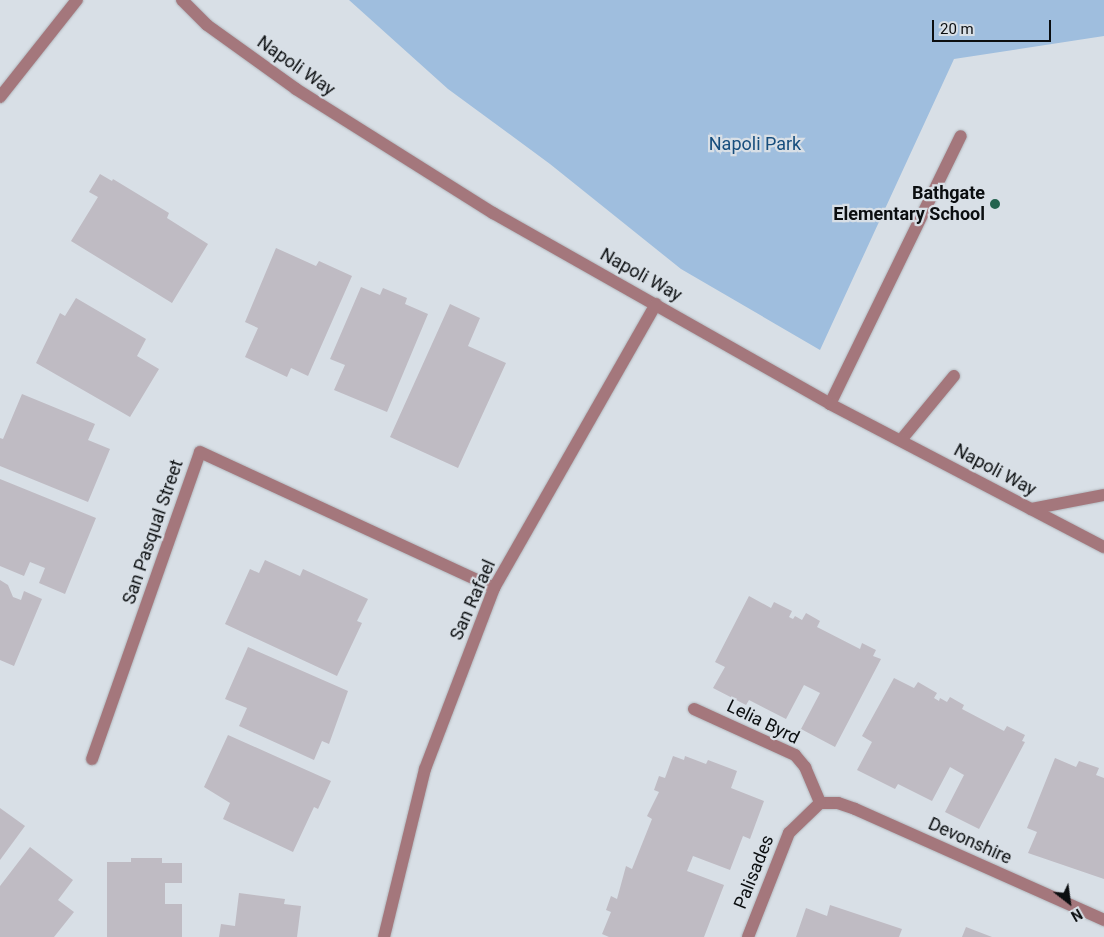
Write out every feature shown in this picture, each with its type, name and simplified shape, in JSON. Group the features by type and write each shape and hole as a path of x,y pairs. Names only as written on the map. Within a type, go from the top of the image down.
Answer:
{"street":[{"path":"0,97 76,0"},
{"name":"Napoli Way","path":"182,0 207,25 296,89 493,213 830,404 1104,547"},
{"path":"830,404 961,136"},
{"name":"San Rafael","path":"384,937 425,768 494,588 656,304"},
{"path":"901,440 954,376"},
{"name":"San Pasqual Street","path":"92,759 200,452 494,588"},
{"path":"1031,509 1104,495"},
{"name":"Lelia Byrd","path":"694,710 795,756 805,767 820,803"},
{"name":"Devonshire","path":"820,803 838,803 855,809 1104,920"},
{"name":"Palisades","path":"748,937 789,833 820,803"}],"green space":[{"name":"Napoli Park","path":"349,0 1104,0 1104,36 954,59 820,350 681,269 550,164 448,89"}],"building":[{"path":"100,174 112,181 113,179 169,213 167,218 208,244 172,303 71,241 98,197 89,192"},
{"path":"276,248 316,266 319,261 352,276 308,376 291,368 287,377 245,357 258,328 245,322"},
{"path":"361,287 380,295 383,288 407,298 405,304 428,314 387,412 334,390 345,365 330,359"},
{"path":"76,298 146,339 137,356 159,369 130,417 36,363 60,313 65,316"},
{"path":"450,304 480,318 468,346 506,363 458,468 390,437"},
{"path":"22,394 95,424 88,440 110,449 88,502 0,466 0,438 3,439"},
{"path":"0,479 96,518 65,594 39,583 45,568 30,562 24,576 0,566"},
{"path":"265,560 300,576 303,569 368,599 357,621 362,623 337,676 225,624 250,569 259,573"},
{"path":"0,580 8,585 13,597 21,600 24,591 42,599 14,666 0,660"},
{"path":"749,596 771,608 774,602 792,611 789,617 793,619 795,616 802,620 806,613 820,621 817,627 860,649 862,643 876,650 873,656 881,659 835,747 801,729 820,693 804,685 786,719 749,700 746,705 713,688 725,667 715,662"},
{"path":"248,647 348,691 329,744 322,741 314,760 239,726 247,708 225,699"},
{"path":"894,678 914,688 918,682 937,693 934,698 939,701 940,698 947,702 950,697 964,705 962,709 1004,731 1007,726 1025,735 1022,741 1025,742 979,829 945,812 964,775 950,767 932,801 898,784 895,789 857,770 872,742 862,736"},
{"path":"228,735 331,781 318,809 314,807 293,852 223,819 230,803 204,787"},
{"path":"673,756 684,760 685,756 706,764 708,760 737,771 731,788 764,801 750,839 743,836 730,870 693,856 687,871 724,885 704,937 609,937 602,934 611,912 606,910 611,896 617,899 626,866 632,869 652,819 647,816 659,792 654,790 659,776 665,778"},
{"path":"1055,758 1076,767 1079,761 1099,768 1096,775 1104,778 1104,879 1028,853 1037,832 1027,828"},
{"path":"0,808 25,826 0,860"},
{"path":"30,847 73,880 58,900 74,912 54,937 0,937 0,886"},
{"path":"131,858 162,858 162,863 182,863 182,883 165,883 165,904 182,904 182,937 107,937 107,862 131,862"},
{"path":"239,893 285,899 284,904 301,906 297,937 219,937 221,924 235,926"},
{"path":"830,905 902,929 899,937 796,937 806,908 827,916"},
{"path":"966,927 992,937 962,937"}],"place":[{"name":"Bathgate Elementary School","path":"995,204"}]}
